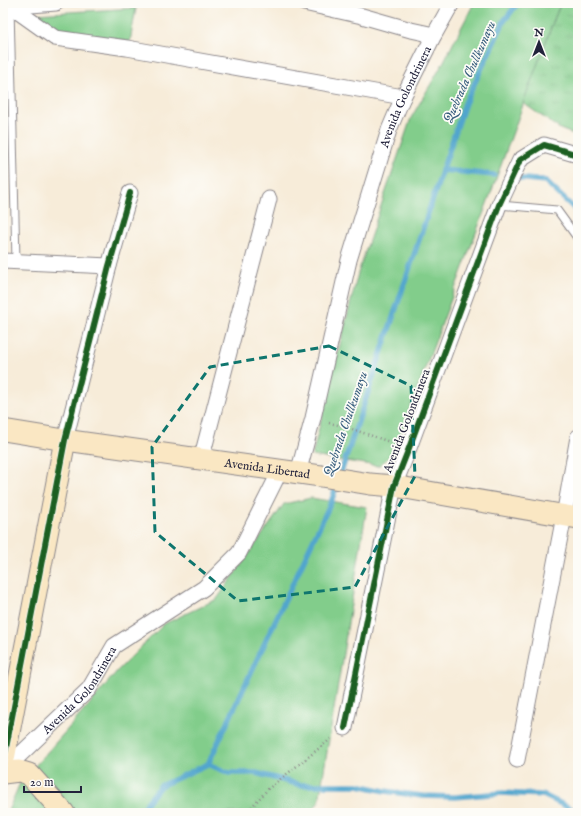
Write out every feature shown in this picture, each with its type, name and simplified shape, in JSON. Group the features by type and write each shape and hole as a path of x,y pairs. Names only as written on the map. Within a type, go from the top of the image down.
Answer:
{"main road":[{"name":"Avenida Libertad","path":"3,430 201,460 370,484 394,486 571,517"},
{"path":"3,764 65,440"},
{"path":"3,772 19,770 29,774 64,813"}],"street":[{"path":"7,7 56,3"},
{"path":"304,3 362,16 434,35"},
{"name":"Avenida Golondrinera","path":"3,772 89,689 114,646 204,588 239,553 289,472 313,418 349,260 389,130 403,97 452,3"},
{"path":"7,7 55,38 127,48 403,97"},
{"name":"Avenida Golondrinera","path":"345,728 394,486 499,205 520,160 544,145 578,155"},
{"path":"65,440 109,266 130,193"},
{"path":"201,460 269,199"},
{"path":"10,261 109,266"},
{"path":"517,760 571,517 578,437"}],"lane":[{"path":"7,7 10,261"},
{"path":"499,205 557,210 578,239"}],"path":[{"path":"343,426 375,438"},
{"path":"246,813 268,789 345,728"}],"highlighted area":[{"path":"329,346 411,386 415,476 355,587 238,601 155,532 152,447 210,367"}],"green space":[{"path":"474,3 561,3 393,454 378,466 312,456 358,273 411,118 443,63"},
{"path":"561,3 578,3 578,136 560,129 523,103"},
{"path":"136,8 130,42 58,28 35,14"},
{"path":"311,498 367,507 319,801 311,813 7,813 20,783 118,670 164,624 217,599 284,504"}],"waterway":[{"name":"Quebrada Chullkumayu","path":"139,813 160,786 208,764 331,502 465,103 504,21 518,3"},
{"path":"442,170 494,175"},
{"path":"516,178 545,181 578,212"},
{"path":"208,764 229,773 256,773 301,785 358,785 385,791 422,796 455,797 502,793 543,795 578,811"}],"cycle path":[{"path":"345,728 394,486 499,205 520,160 544,145 578,155"},
{"path":"3,764 65,440 109,266 130,193"}]}
